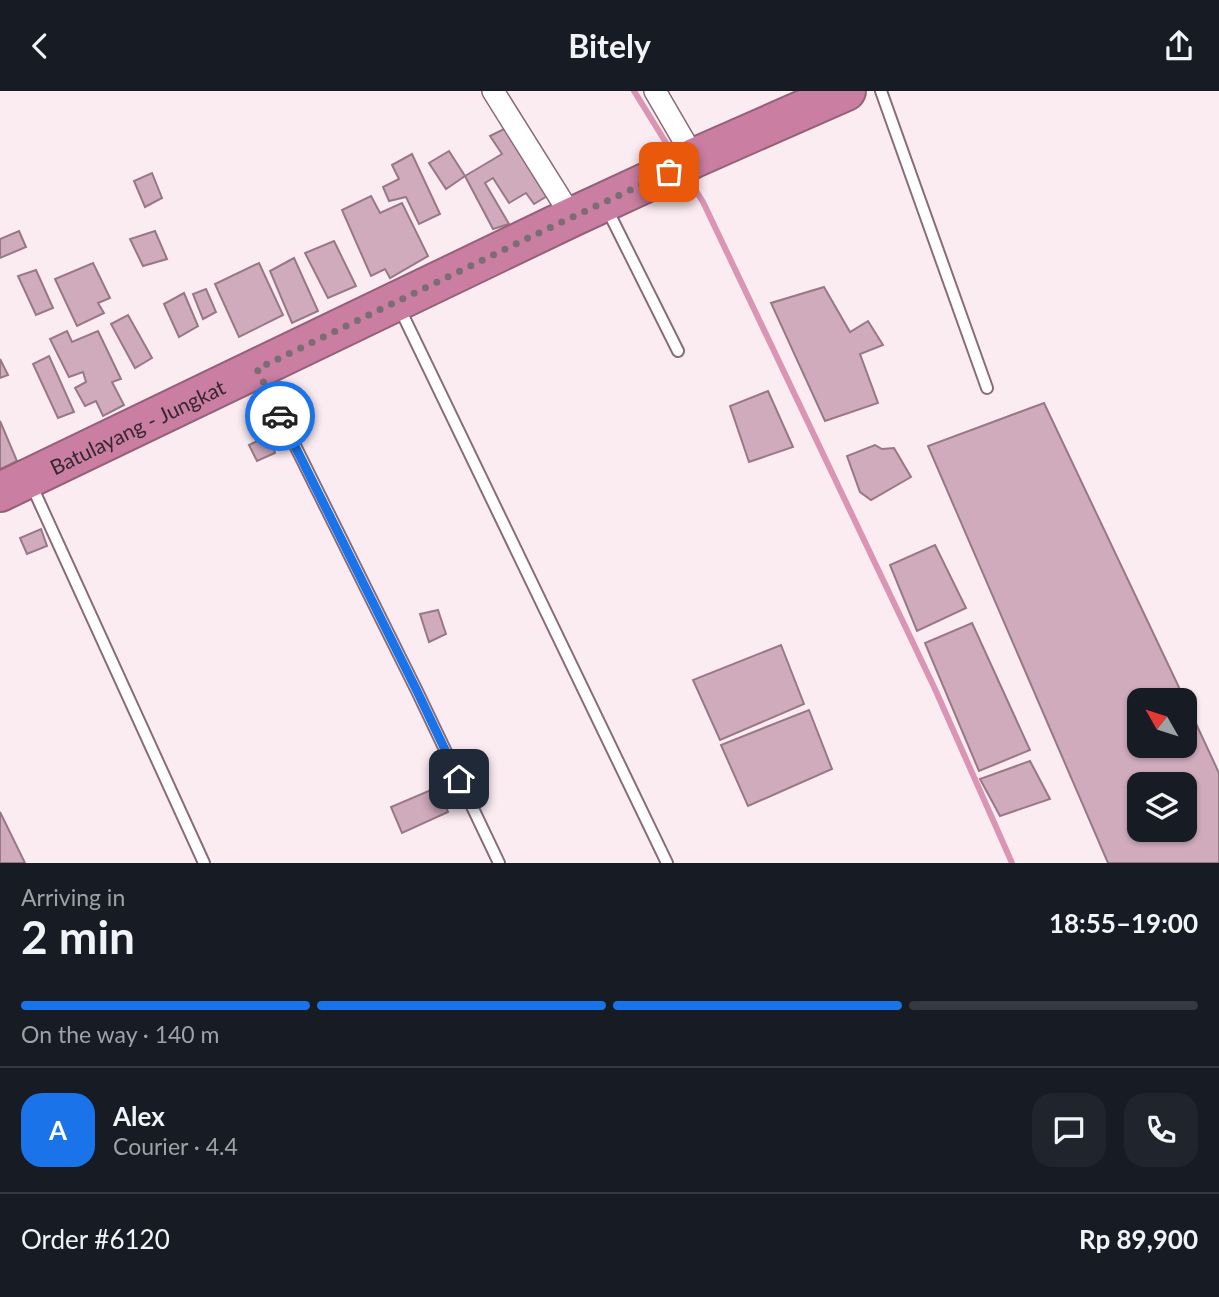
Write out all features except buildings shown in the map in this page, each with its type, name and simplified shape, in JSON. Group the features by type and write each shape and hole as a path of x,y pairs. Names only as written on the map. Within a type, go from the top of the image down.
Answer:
{"highway":[{"name":"Batulayang - Jungkat","path":"14,485 683,164 846,91"}],"street":[{"path":"493,91 588,209"},
{"path":"654,91 683,164"}],"lane":[{"path":"881,91 987,388"},
{"path":"588,209 678,351"},
{"path":"397,301 667,863"},
{"path":"257,369 499,863"},
{"path":"14,485 204,863"}],"waterway":[{"path":"634,91 673,154"},
{"path":"686,175 703,202 935,689 1012,863"}],"way so far":[{"path":"280,416 257,369 669,172"}],"route":[{"path":"280,416 459,779"}]}
